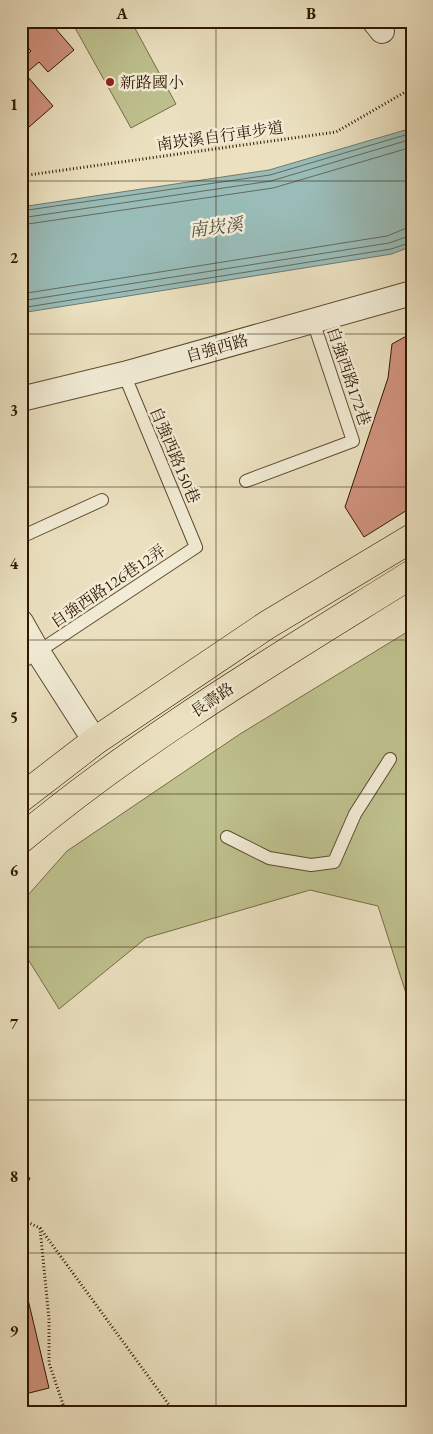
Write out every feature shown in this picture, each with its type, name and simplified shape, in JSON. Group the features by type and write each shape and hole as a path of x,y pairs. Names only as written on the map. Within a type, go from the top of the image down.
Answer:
{"main road":[{"name":"長壽路","path":"21,798 96,741 267,625 412,538"},
{"name":"長壽路","path":"21,839 93,783 213,698 412,574"}],"street":[{"name":"自強西路","path":"21,399 124,374 412,293"},
{"path":"21,622 30,657 96,741"}],"lane":[{"name":"自強西路172巷","path":"246,481 353,441 313,322"},
{"name":"自強西路150巷","path":"124,374 196,547"},
{"path":"21,537 102,500"},
{"name":"自強西路126巷12弄","path":"30,657 196,547"},
{"path":"227,837 269,858 311,865 334,862 355,814 390,759"}],"path":[{"name":"南崁溪自行車步道","path":"21,176 336,132 412,88"},
{"path":"21,1219 40,1228 175,1413"},
{"path":"40,1228 49,1319 49,1363 66,1413"},
{"path":"21,1409 30,1413"}],"green space":[{"path":"83,21 131,21 176,104 131,128 74,26"},
{"path":"412,629 412,1012 378,906 310,890 146,938 59,1009 21,948 21,903 67,851 240,734"}],"water":[{"name":"南崁溪","path":"412,128 412,246 392,254 21,313 21,207 269,170"}],"building":[{"path":"21,21 49,21 74,50 48,72 39,62 25,74 21,69 21,59 31,51 21,40"},
{"path":"21,69 53,106 29,127 21,118"},
{"path":"412,333 412,507 364,537 345,507 388,378 392,344"},
{"path":"21,1174 30,1178 21,1197"},
{"path":"21,1270 49,1388 21,1395"}],"place":[{"name":"新路國小","path":"110,82"}]}
